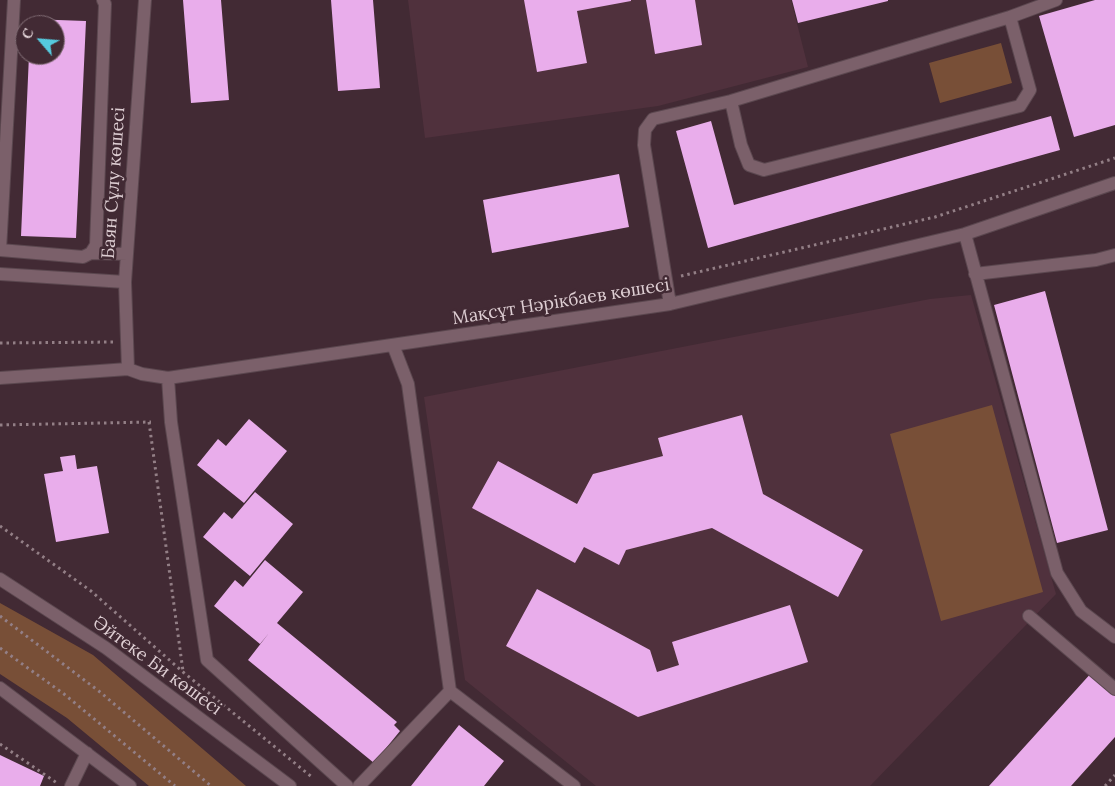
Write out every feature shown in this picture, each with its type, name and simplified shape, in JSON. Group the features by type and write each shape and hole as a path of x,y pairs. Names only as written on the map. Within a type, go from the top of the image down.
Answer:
{"street":[{"path":"14,0 0,250 83,257 91,253 127,254"},
{"path":"91,253 96,245 105,4 103,0"},
{"name":"Баян Сұлу көшесі","path":"128,369 125,282 145,0"},
{"path":"670,304 644,145 646,130 653,119 731,101 1010,17 1056,0"},
{"path":"731,101 741,145 750,165 764,170 1020,106 1030,90 1010,17"},
{"name":"Мақсұт Нәрікбаев көшесі","path":"0,378 128,369 142,374 168,378 670,304 965,234 1115,183"},
{"path":"965,234 1058,573 1081,611 1115,637"},
{"path":"975,274 1096,260 1115,255"},
{"path":"0,274 125,282"},
{"path":"393,345 408,384 450,691 574,786"},
{"path":"168,378 171,422 207,660 347,786"},
{"name":"Әйтеке Би көшесі","path":"0,579 106,648 290,786"},
{"path":"1029,616 1115,690"},
{"path":"0,688 130,786"},
{"path":"359,786 450,691"},
{"path":"71,786 87,753"}],"path":[{"path":"666,279 935,217 1115,158"},
{"path":"0,343 127,342"},
{"path":"149,422 183,672"},
{"path":"0,425 171,422"},
{"path":"0,526 91,591 183,672 315,780"},
{"path":"0,616 100,692 211,786"},
{"path":"0,648 64,694 175,786"},
{"path":"0,744 62,786"},
{"path":"1105,786 1115,775"}],"shaded area":[{"path":"408,0 791,0 808,67 658,106 425,138"},
{"path":"1001,43 1012,83 940,103 929,63"},
{"path":"971,295 1056,594 870,786 596,786 465,680 424,397 930,299"},
{"path":"992,405 1043,592 941,621 890,434"},
{"path":"0,603 93,655 246,786 149,786 67,718 0,674"}],"building":[{"path":"183,0 221,0 229,100 191,103"},
{"path":"331,0 373,0 380,88 338,91"},
{"path":"524,0 631,1 577,11 587,63 537,72"},
{"path":"646,0 695,0 702,45 655,54"},
{"path":"792,0 888,0 888,1 798,23"},
{"path":"1095,0 1115,0 1115,125 1074,137 1039,16"},
{"path":"65,20 86,21 76,238 21,236 29,65 65,65"},
{"path":"1051,116 1060,150 708,248 676,131 711,121 734,205"},
{"path":"619,174 629,227 492,253 483,200"},
{"path":"1045,291 1108,530 1057,543 994,305"},
{"path":"742,415 763,494 863,550 838,597 712,528 626,550 619,565 584,547 575,563 472,508 498,461 577,504 593,474 663,456 658,438"},
{"path":"249,419 287,451 244,503 197,465 218,439 226,446"},
{"path":"75,455 77,469 97,466 109,533 56,542 44,474 63,471 60,457"},
{"path":"255,492 293,524 250,576 203,537 224,512 232,519"},
{"path":"265,560 303,592 277,623 397,722 394,725 400,731 374,763 248,660 269,633 260,644 214,606 235,580 243,587"},
{"path":"537,589 650,650 657,672 679,665 672,642 790,605 808,662 638,717 506,646"},
{"path":"1093,671 1115,691 1115,737 1071,786 989,786"},
{"path":"459,725 504,761 484,786 411,786"},
{"path":"0,755 44,776 40,786 0,786"}]}
